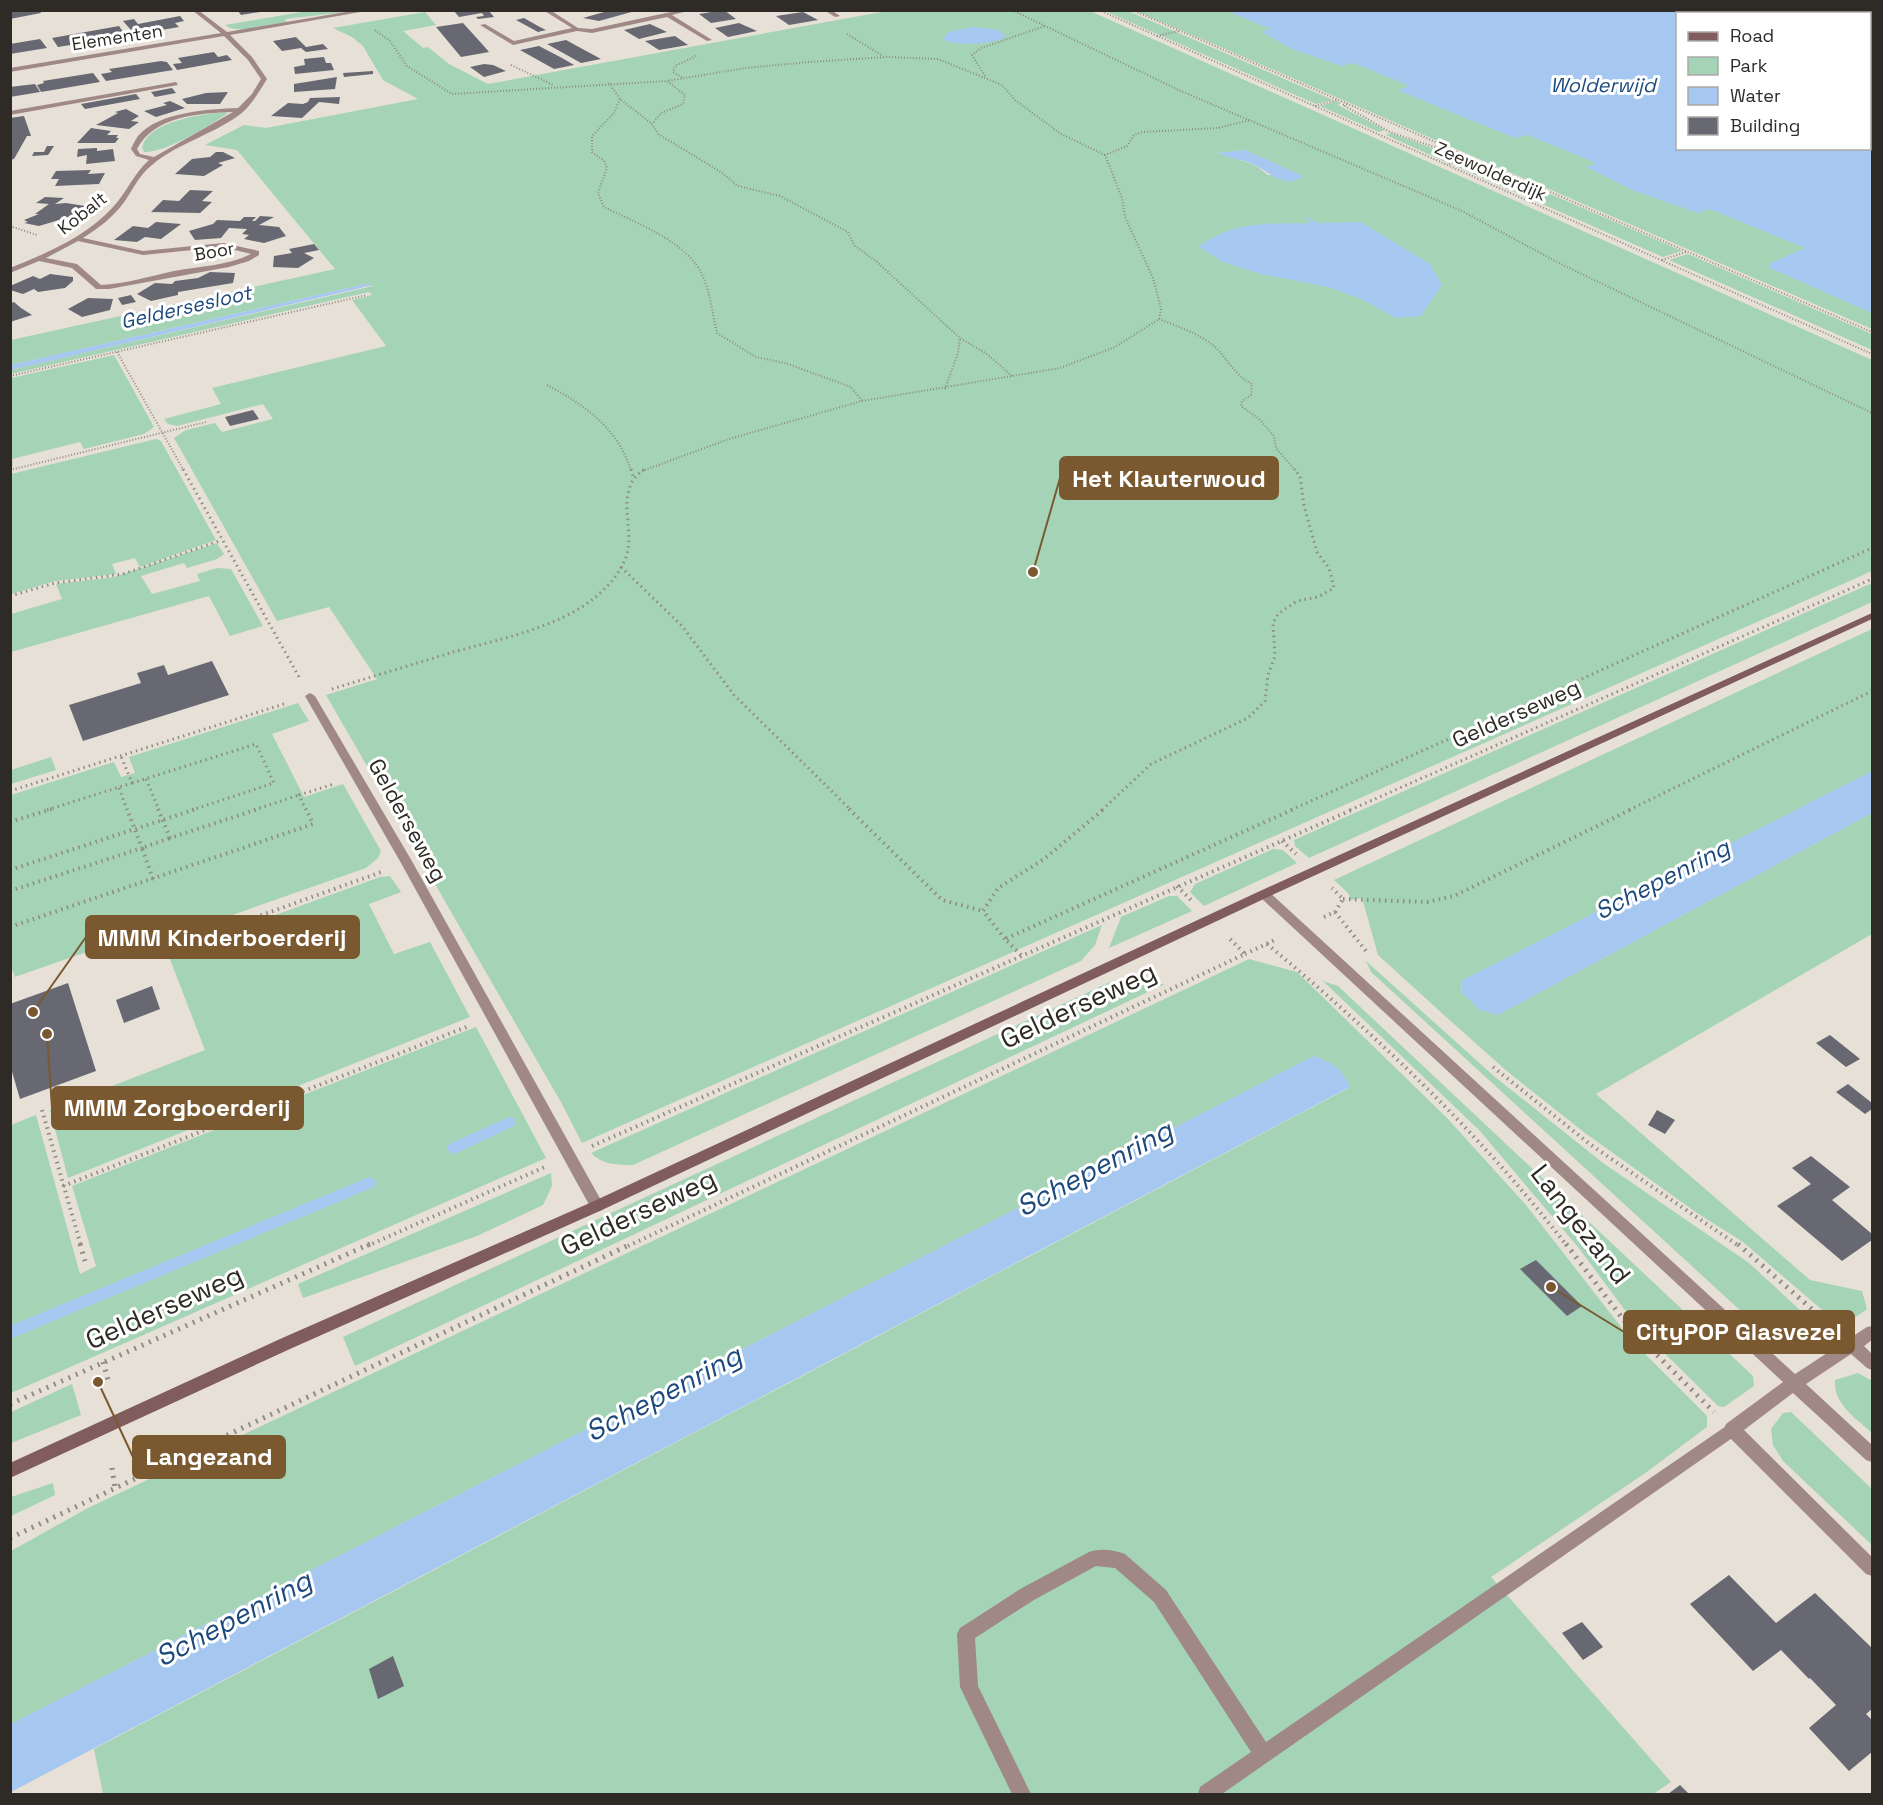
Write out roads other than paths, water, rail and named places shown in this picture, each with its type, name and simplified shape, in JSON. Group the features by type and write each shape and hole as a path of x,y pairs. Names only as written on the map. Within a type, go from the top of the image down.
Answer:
{"street":[{"name":"Kobalt","path":"10,271 78,239 114,210 138,172 154,159 226,121 256,96 264,79 255,63 227,34 194,10"},
{"name":"Elementen","path":"10,70 370,10"},
{"path":"545,10 577,29"},
{"path":"483,25 513,43 577,29 607,29 690,10"},
{"path":"826,10 837,16"},
{"path":"668,15 708,40"},
{"path":"10,113 176,84"},
{"path":"154,159 138,155 134,149 136,142 144,133 189,115 242,110"},
{"name":"Boor","path":"40,258 75,266 99,287 114,287 180,272 236,264 255,255 256,252 223,244 143,253 78,239"},
{"name":"Gelderseweg","path":"10,1471 285,1344 597,1206 1264,894 1872,616"},
{"name":"Gelderseweg","path":"310,696 597,1206"},
{"name":"Langezand","path":"1264,894 1872,1455"},
{"path":"1207,1794 1732,1430 1794,1383 1872,1332"},
{"path":"1853,1346 1872,1363"},
{"path":"1732,1430 1872,1568"},
{"path":"1022,1794 969,1687 966,1634 1028,1594 1095,1558 1119,1560 1160,1596 1264,1755"}],"water":[{"name":"Wolderwijd","path":"1226,11 1872,11 1872,313 1770,268 1769,264 1805,248 1710,209 1698,213 1632,190 1586,167 1596,163 1528,135 1515,138 1397,90 1410,86 1353,63 1342,66 1292,49 1262,32 1271,29"},
{"path":"974,27 998,30 1006,37 974,44 955,43 943,39 948,32"},
{"path":"1245,150 1303,176 1297,180 1285,181 1255,165 1218,153"},
{"path":"1304,216 1319,223 1361,222 1430,264 1442,285 1421,316 1396,318 1361,299 1328,287 1261,274 1223,262 1199,247 1224,232 1252,225 1311,223"},
{"path":"365,284 373,285 11,370 11,365"},
{"name":"Schepenring","path":"1872,771 1872,813 1498,1015 1480,1010 1462,993 1461,981"},
{"name":"Schepenring","path":"1314,1056 1336,1067 1344,1075 1350,1087 11,1792 11,1724"}],"waterway":[{"path":"454,1148 509,1122"},
{"path":"10,1333 369,1183"}],"place":[{"name":"Het Klauterwoud","path":"1033,572"},
{"name":"MMM Kinderboerderij","path":"33,1012"},
{"name":"MMM Zorgboerderij","path":"47,1034"},
{"name":"CityPOP Glasvezel","path":"1551,1287"},
{"name":"Langezand","path":"98,1382"}],"water label":[{"name":"Geldersesloot","path":"186,307"}]}
